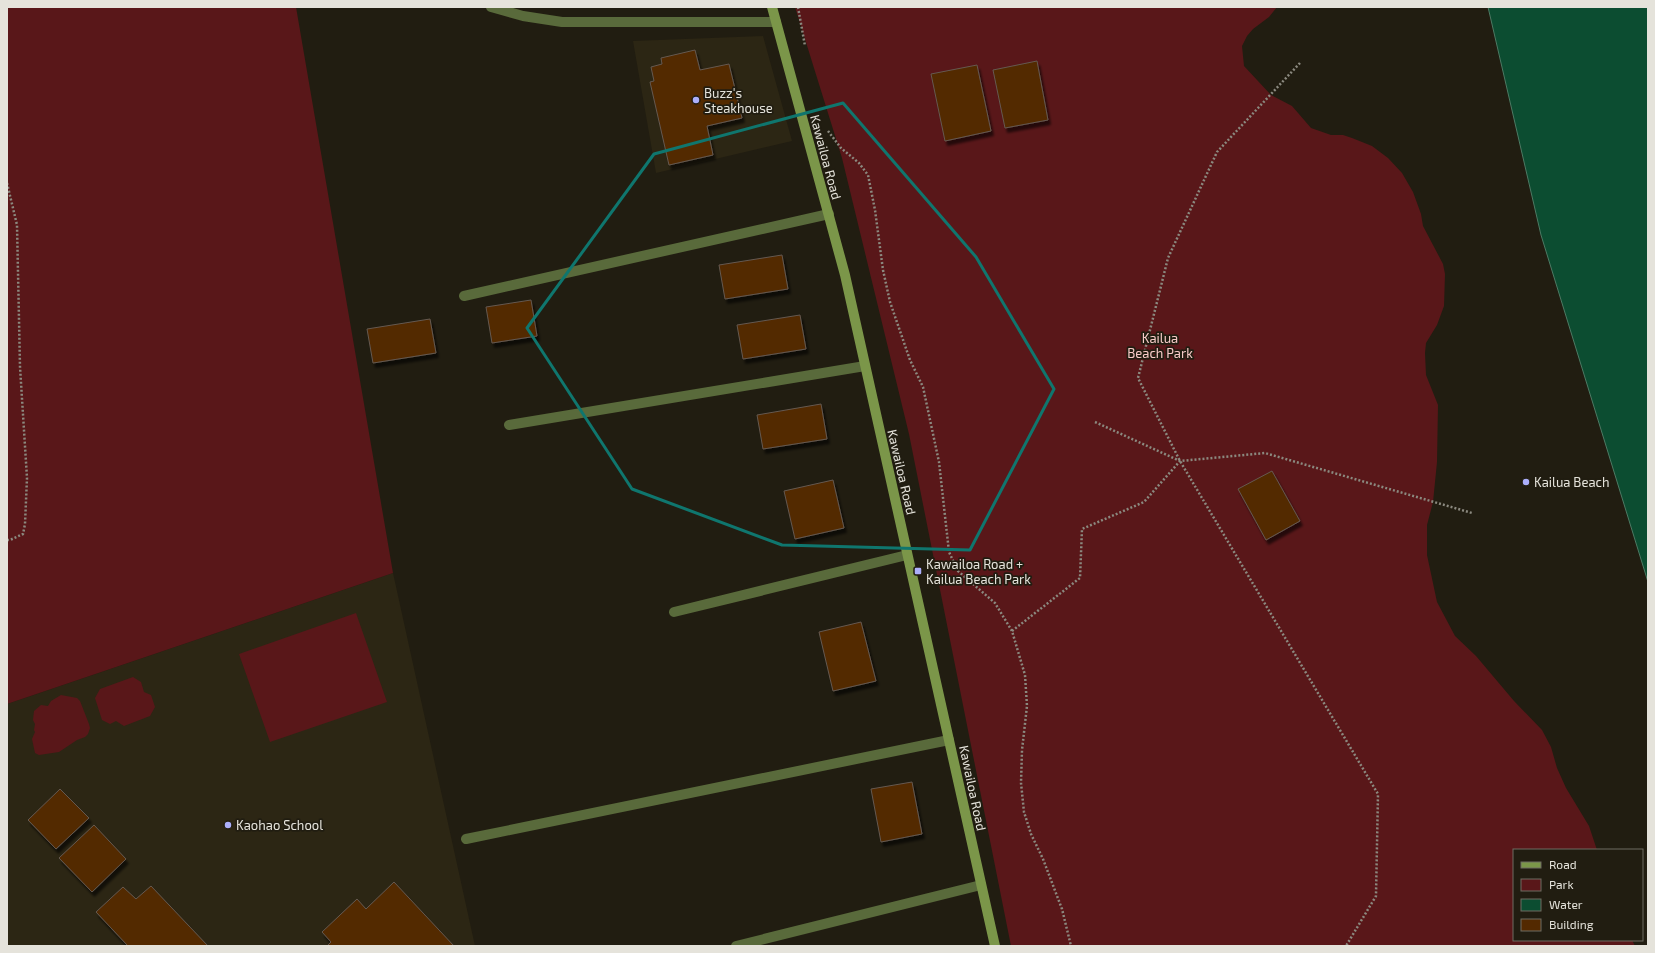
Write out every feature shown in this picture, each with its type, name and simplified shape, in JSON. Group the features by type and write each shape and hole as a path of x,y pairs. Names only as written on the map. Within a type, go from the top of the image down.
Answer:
{"street":[{"name":"Kawailoa Road","path":"772,7 845,276 995,946"}],"lane":[{"path":"491,7 523,16 562,22 776,22"},
{"path":"464,296 829,214"},
{"path":"509,425 865,366"},
{"path":"674,612 907,555"},
{"path":"466,839 949,740"},
{"path":"736,946 981,885"}],"path":[{"path":"798,8 805,47"},
{"path":"1300,63 1218,152 1168,258 1138,378 1180,461 1378,794 1376,896 1346,946"},
{"path":"825,126 841,148 859,163 868,175 876,210 883,270 890,302 910,360 923,388 939,462 949,552 958,571 995,603 1012,631 1025,675 1027,706 1022,750 1021,783 1024,812 1031,834 1043,859 1062,909 1071,946"},
{"path":"7,183 17,224 20,367 27,478 25,524 23,534 7,540"},
{"path":"1095,422 1180,461 1265,453 1472,513"},
{"path":"1012,631 1080,578 1082,529 1144,502 1180,461"}],"highlighted area":[{"path":"843,103 976,257 1054,389 970,550 782,545 632,489 527,328 654,154"}],"shaded area":[{"path":"763,36 792,141 656,173 633,41"},
{"name":"Kaohao School","path":"393,573 475,946 7,946 7,704"}],"green space":[{"path":"7,7 296,7 393,573 7,704"},
{"name":"Kailua Beach Park","path":"795,7 1277,7 1269,17 1253,29 1247,36 1242,46 1244,66 1271,95 1292,106 1311,128 1331,135 1343,135 1352,138 1372,146 1388,158 1402,173 1413,192 1421,214 1423,226 1443,264 1445,274 1444,306 1437,325 1426,343 1425,353 1426,375 1438,405 1437,462 1433,502 1427,525 1427,555 1437,602 1455,636 1476,656 1514,701 1542,730 1551,747 1557,768 1566,788 1589,826 1597,849 1513,849 1513,941 1632,941 1635,946 1011,946 909,434 842,158"},
{"path":"356,613 387,702 270,742 239,654"},
{"path":"133,677 141,682 144,692 151,695 155,707 150,716 124,726 116,721 110,724 102,720 95,698 100,689"},
{"path":"61,695 77,698 80,701 90,728 88,734 59,752 39,755 35,753 32,739 35,732 35,724 33,720 34,711 41,705 48,706 51,701"}],"water":[{"path":"1488,7 1648,7 1648,582 1541,235"}],"building":[{"name":"Buzz's Steakhouse","path":"695,50 700,70 729,64 742,118 707,126 713,155 669,165 650,82 654,81 651,67 662,64 661,58"},
{"path":"1037,61 1048,120 1005,128 993,70"},
{"path":"977,65 991,131 945,141 931,74"},
{"path":"782,255 788,289 725,299 719,265"},
{"path":"531,300 537,336 492,343 486,307"},
{"path":"800,315 806,349 743,359 737,325"},
{"path":"430,319 436,353 373,363 367,329"},
{"path":"821,404 827,439 763,449 757,415"},
{"path":"1272,471 1300,521 1266,540 1238,489"},
{"path":"833,480 844,528 795,539 784,491"},
{"path":"861,622 876,681 833,691 819,632"},
{"path":"912,782 922,834 881,842 871,789"},
{"path":"60,789 89,818 56,849 28,820"},
{"path":"94,825 126,859 92,892 59,858"},
{"path":"394,882 454,946 327,946 331,942 322,932 357,899 366,909"},
{"path":"151,886 208,946 128,946 96,912 123,887 136,899"}],"place":[{"name":"Buzz's Steakhouse","path":"696,100"},
{"name":"Kailua Beach","path":"1526,482"},
{"name":"Kawailoa Road + Kailua Beach Park","path":"918,571"},
{"name":"Kaohao School","path":"228,825"}]}
